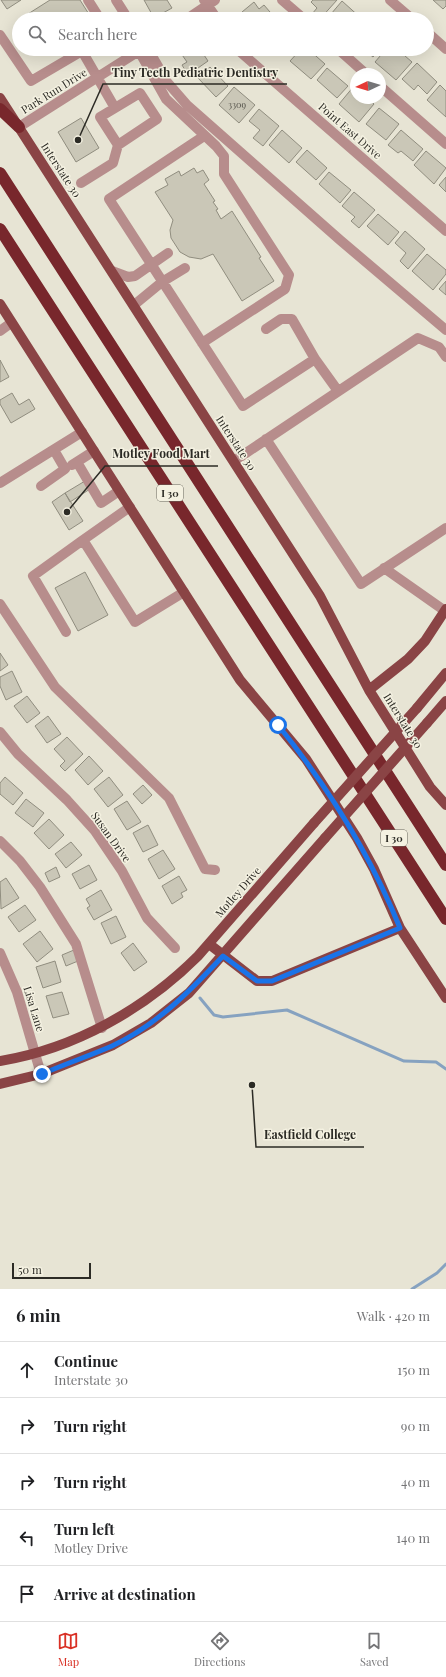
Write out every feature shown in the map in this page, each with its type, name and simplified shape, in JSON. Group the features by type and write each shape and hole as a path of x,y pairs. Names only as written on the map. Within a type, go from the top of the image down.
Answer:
{"highway":[{"path":"0,109 20,127"},
{"name":"I 30","path":"0,173 446,865"},
{"name":"I 30","path":"0,229 446,919"}],"main road":[{"name":"Interstate 30","path":"0,98 320,596 369,690 430,787 445,803"},
{"path":"0,304 240,680 306,759 357,838 374,869 400,928 446,998"},
{"path":"369,690 408,659 426,641 445,610"},
{"name":"Motley Drive","path":"0,1061 35,1053 102,1028 142,1003 179,975 209,944 314,823 417,708 446,673"},
{"path":"0,1084 42,1074 113,1045 151,1023 189,993 446,701"},
{"path":"209,944 257,981 272,981 400,928"}],"street":[{"path":"88,0 96,12"},
{"path":"116,0 124,12"},
{"path":"282,0 296,12"},
{"path":"390,0 404,12"},
{"path":"195,12 209,2 214,12"},
{"path":"0,35 12,53"},
{"path":"434,38 446,49"},
{"path":"14,56 31,81 73,56"},
{"path":"86,56 115,108"},
{"name":"Park Run Drive","path":"20,127 133,56"},
{"path":"146,56 166,99 224,156 224,174 289,275 285,289 202,344"},
{"path":"148,56 187,105 334,235 446,330"},
{"name":"Point East Drive","path":"246,56 446,231"},
{"path":"346,56 359,68"},
{"path":"386,91 446,144"},
{"path":"81,183 113,163 118,146 157,119 140,92 100,118 118,146"},
{"path":"204,136 109,198 243,406 316,359"},
{"path":"112,271 128,278 135,276 168,253"},
{"path":"134,305 162,282 185,268"},
{"path":"266,329 281,319 292,319 316,359 338,391"},
{"path":"0,331 11,323"},
{"path":"234,461 418,338 439,347 446,357"},
{"path":"0,483 82,432"},
{"path":"266,439 361,584 446,528"},
{"path":"54,450 65,469"},
{"path":"41,486 94,451"},
{"path":"76,462 101,503 119,491"},
{"path":"66,632 33,576 130,507"},
{"path":"83,540 135,622 184,592"},
{"path":"384,568 445,610"},
{"path":"0,604 54,687 170,798 205,869 215,870"},
{"name":"Susan Drive","path":"0,732 18,754 67,800 95,831 122,871 147,918 174,948"},
{"path":"0,841 20,861 40,887 76,944 102,1028"},
{"name":"Lisa Lane","path":"0,953 17,992 42,1074"}],"building":[{"path":"1,0 21,0 7,9"},
{"path":"50,0 80,0 88,12 31,12"},
{"path":"144,0 167,0 172,8 165,12 151,12"},
{"path":"313,0 337,0 326,12 314,12 317,8 311,2"},
{"path":"433,0 446,0 446,6 443,9"},
{"path":"342,1 354,12 333,12"},
{"path":"254,2 259,9 264,5 270,12 242,12"},
{"path":"183,56 205,56 208,61 188,75 182,65 187,62"},
{"path":"295,56 316,56 325,64 311,79 290,61"},
{"path":"380,56 405,56 412,62 396,80 386,71 386,68 382,68 375,62"},
{"path":"417,63 437,82 427,94 418,85 414,90 402,79"},
{"path":"210,67 228,86 216,97 198,78"},
{"path":"327,68 348,86 337,98 317,80"},
{"path":"440,85 446,91 446,117 427,100"},
{"path":"234,87 255,105 239,123 219,105"},
{"path":"350,91 350,104 374,104 359,122 339,104"},
{"path":"379,108 399,124 386,140 366,124"},
{"path":"259,109 279,126 263,146 253,138 260,130 249,121"},
{"path":"81,118 99,148 76,162 58,132"},
{"path":"282,130 302,148 289,163 269,145"},
{"path":"401,130 423,149 413,161 401,151 398,153 388,145"},
{"path":"307,150 327,168 316,180 296,162"},
{"path":"426,151 446,168 434,184 414,165"},
{"path":"194,168 197,173 203,170 209,180 204,184 215,201 213,202 218,209 216,210 221,219 232,211 261,257 259,258 274,281 242,301 213,254 201,259 189,257 180,252 171,238 170,230 173,220 155,192 168,185 165,179 179,171 181,176"},
{"path":"329,172 351,190 340,203 319,184"},
{"path":"446,177 446,192 439,185"},
{"path":"354,192 375,210 359,228 351,221 355,217 342,206"},
{"path":"378,214 399,232 388,245 367,226"},
{"path":"405,231 425,249 408,269 400,261 406,253 395,243"},
{"path":"427,254 446,270 446,274 433,290 412,271"},
{"path":"446,281 446,295 439,289"},
{"path":"0,360 9,377 0,382"},
{"path":"12,393 19,405 29,399 35,409 11,423 0,404 0,400"},
{"path":"85,481 90,489 70,502 65,493"},
{"path":"65,493 83,521 69,530 52,502"},
{"path":"85,572 108,615 78,631 55,588"},
{"path":"0,653 8,665 0,671"},
{"path":"12,671 22,692 6,700 0,686 0,677"},
{"path":"27,696 40,713 27,723 14,706"},
{"path":"48,716 61,734 47,743 35,726"},
{"path":"67,737 83,754 65,771 60,766 65,761 54,749"},
{"path":"89,756 103,771 88,785 75,770"},
{"path":"5,777 23,793 13,805 0,794 0,783"},
{"path":"109,777 123,795 108,807 94,789"},
{"path":"143,785 152,795 142,804 133,794"},
{"path":"26,799 44,813 33,827 15,813"},
{"path":"127,801 141,822 127,830 114,809"},
{"path":"49,819 64,835 49,849 34,833"},
{"path":"148,825 158,845 143,852 133,833"},
{"path":"71,842 82,855 66,868 55,854"},
{"path":"163,850 175,869 159,879 148,859"},
{"path":"89,865 97,880 80,889 72,874"},
{"path":"56,867 60,877 49,882 45,873"},
{"path":"179,876 187,890 181,893 183,897 172,904 162,886"},
{"path":"6,878 19,898 1,909 0,882"},
{"path":"101,890 112,910 94,920 87,908 90,906 86,899"},
{"path":"25,905 36,920 19,932 8,917"},
{"path":"116,916 126,937 111,944 101,923"},
{"path":"40,931 53,949 37,962 23,944"},
{"path":"133,943 147,962 134,971 121,953"},
{"path":"74,950 78,961 66,966 62,955"},
{"path":"55,961 61,982 43,988 36,967"},
{"path":"62,992 69,1014 53,1018 46,996"}],"waterway":[{"path":"200,998 214,1015 223,1017 287,1010 404,1061 436,1062 446,1069"},
{"path":"412,1289 437,1273 446,1264"}],"place":[{"name":"Tiny Teeth Pediatric Dentistry","path":"78,140"},
{"name":"Motley Food Mart","path":"67,512"},
{"name":"Eastfield College","path":"252,1085"}],"route":[{"path":"42,1074 113,1045 151,1023 189,993 223,956 257,981 272,981 329,959 400,928 386,894 357,838 306,759 278,725"}]}
